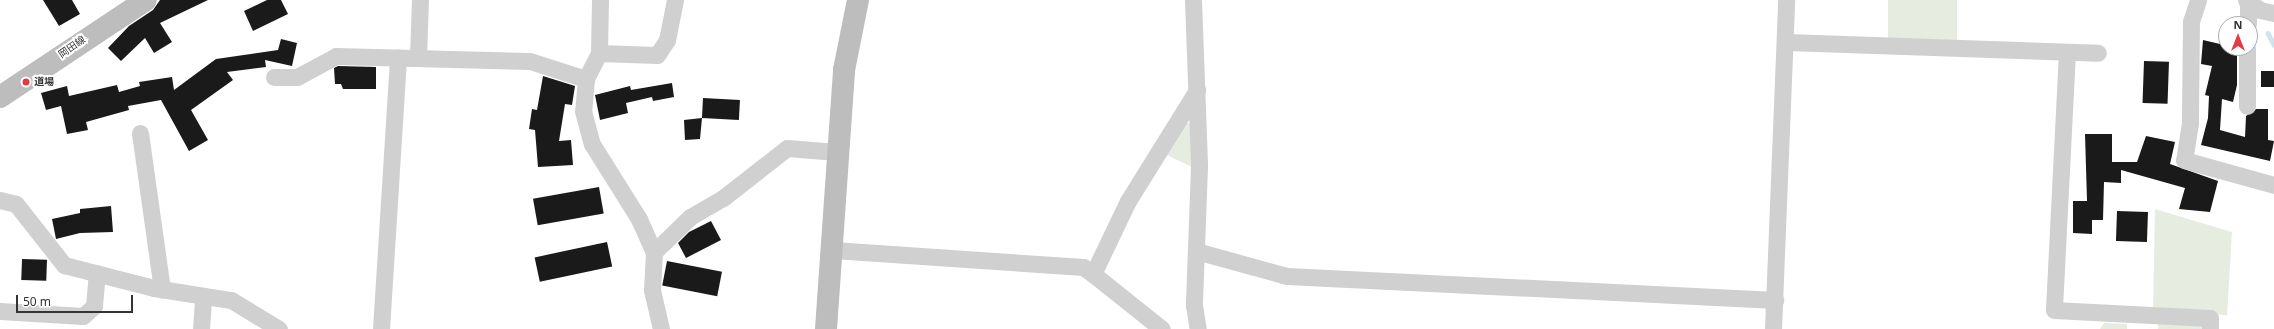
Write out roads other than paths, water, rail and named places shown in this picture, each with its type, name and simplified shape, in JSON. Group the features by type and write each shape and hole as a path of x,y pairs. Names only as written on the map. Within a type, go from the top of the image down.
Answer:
{"street":[{"name":"岡田線","path":"0,97 146,0"},
{"path":"418,57 420,0"},
{"path":"600,0 599,53 586,80 583,111 592,144 639,219 654,252 652,290 661,329"},
{"path":"599,53 657,54 667,40 675,0"},
{"path":"826,329 833,250 837,152 844,70 858,0"},
{"path":"1193,0 1197,90 1196,251 1194,305 1198,329"},
{"path":"1773,329 1787,42 1786,0"},
{"path":"2198,0 2191,22 2190,124 2184,160 2274,185"},
{"path":"2249,16 2250,1 2274,13"},
{"path":"1787,42 2098,53"},
{"path":"2067,52 2054,310 2210,318 2210,329"},
{"path":"274,77 297,77 336,56 530,61 586,80"},
{"path":"2247,106 2248,56"},
{"path":"381,329 398,58"},
{"path":"1093,274 1128,201 1197,90"},
{"path":"140,133 162,289"},
{"path":"654,252 690,217 723,198 787,148 837,152"},
{"path":"0,200 16,204 64,265 162,289 203,297 231,300 279,329"},
{"path":"833,250 1083,267 1162,329"},
{"path":"1196,251 1287,276 1775,300"},
{"path":"0,311 83,316 94,306 97,273"},
{"path":"201,329 203,297"}],"waterway":[{"path":"2268,33 2274,45"}],"place":[{"name":"道場","path":"26,82"}]}
